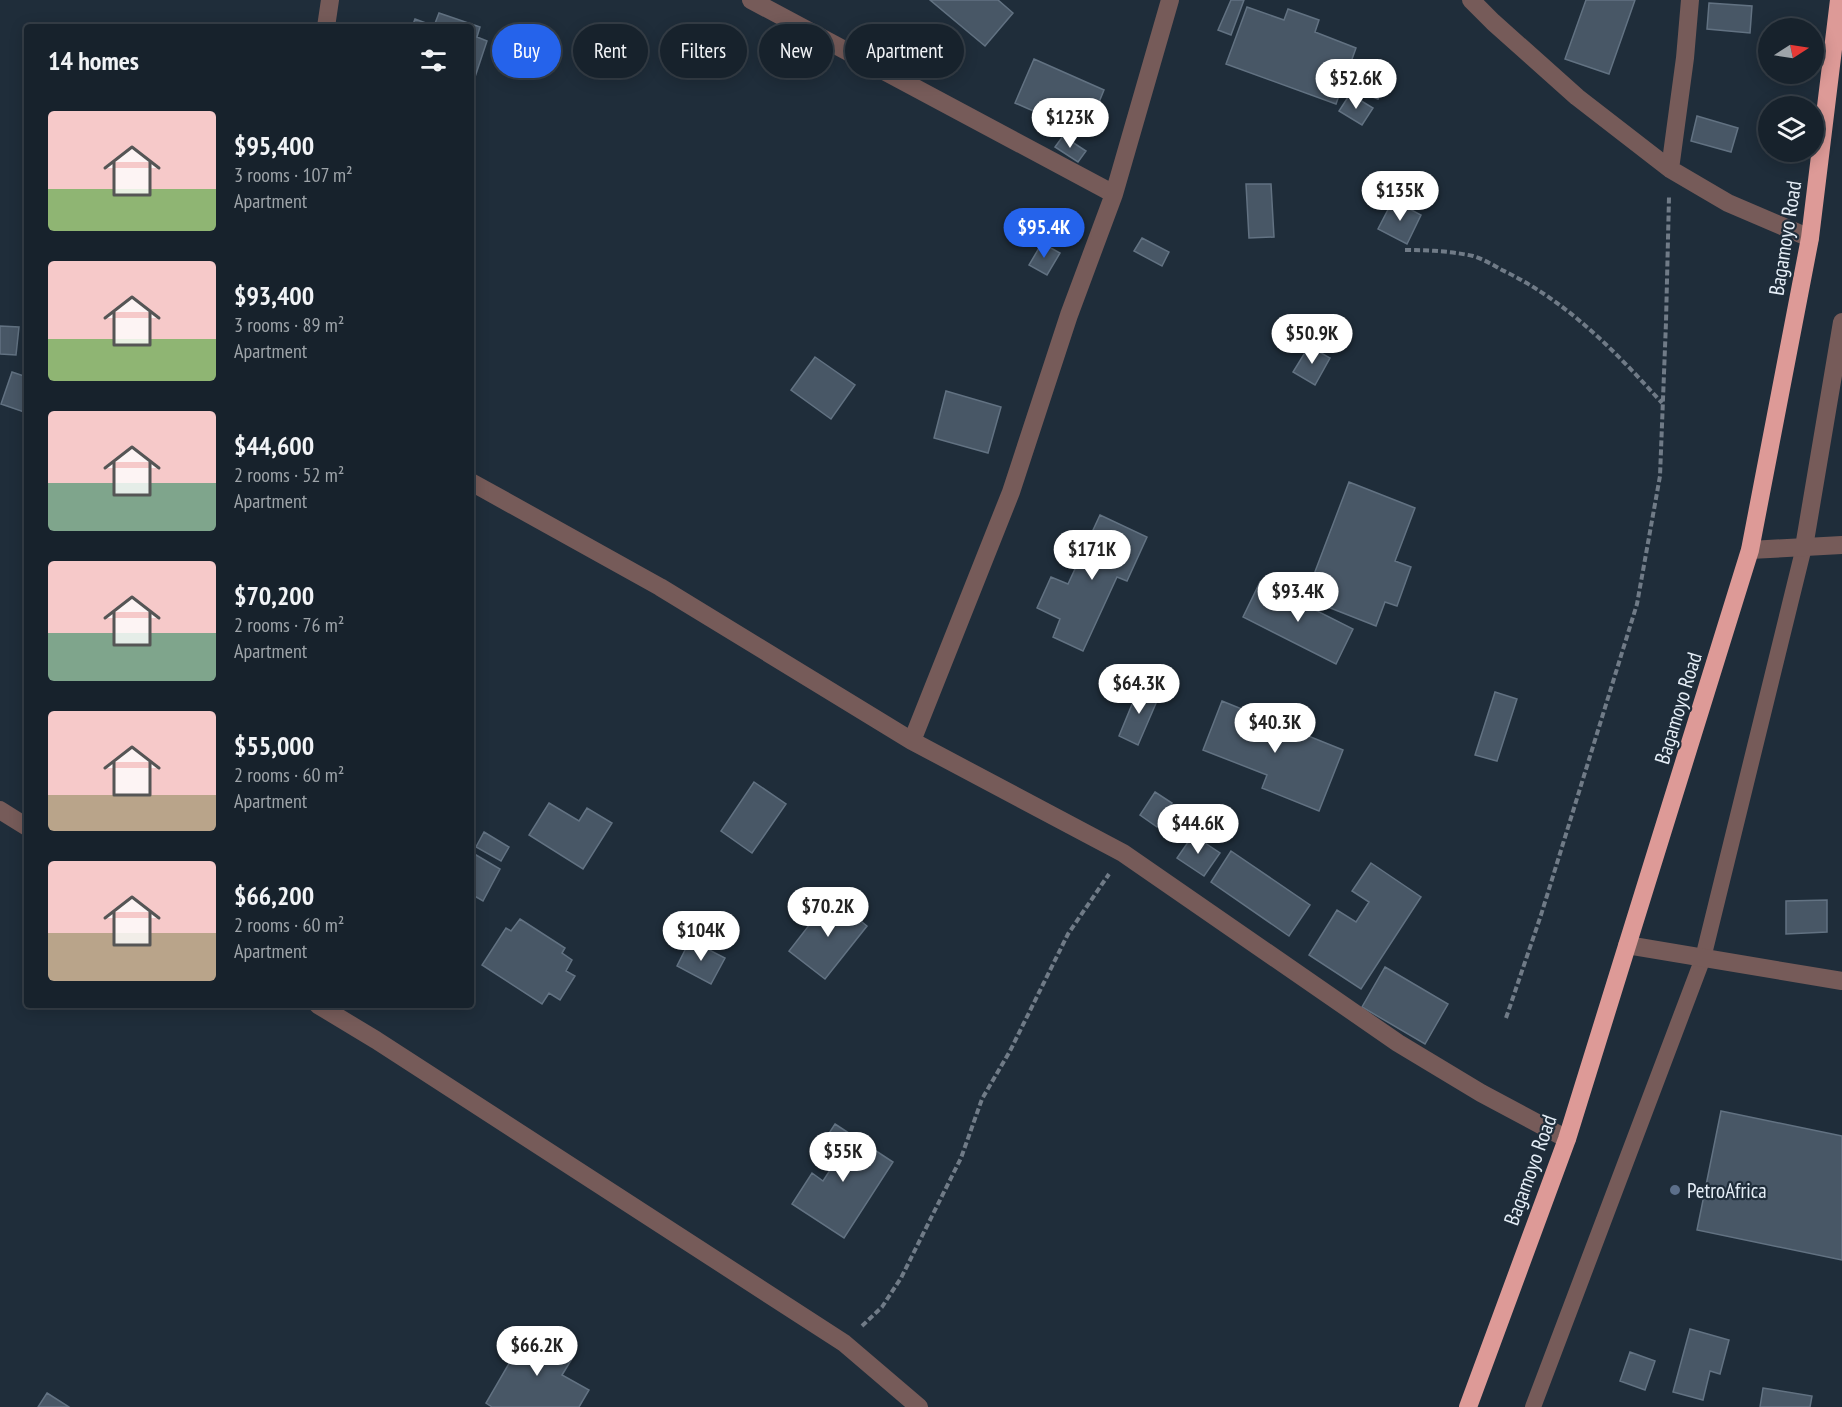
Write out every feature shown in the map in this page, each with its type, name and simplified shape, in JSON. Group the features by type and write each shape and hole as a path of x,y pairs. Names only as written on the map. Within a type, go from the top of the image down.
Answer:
{"highway":[{"name":"Bagamoyo Road","path":"1468,1407 1567,1139 1750,550 1810,238 1839,0"}],"street":[{"path":"326,24 330,0"},
{"path":"751,0 1114,194"},
{"path":"912,741 1011,492 1069,315 1114,194 1170,0"},
{"path":"1471,0 1577,96 1670,169 1728,203 1810,238"},
{"path":"1670,169 1685,58 1690,0"},
{"path":"1804,547 1842,322"},
{"path":"474,484 660,587 912,741 1123,853 1398,1043 1481,1093 1567,1139"},
{"path":"1750,550 1842,545"},
{"path":"0,810 24,825"},
{"path":"1627,945 1842,981"},
{"path":"323,1008 844,1343 918,1407"}],"lane":[{"path":"1533,1407 1703,958 1804,547"}],"path":[{"path":"1506,1017 1541,915 1637,604 1660,476 1670,169"},
{"path":"1405,250 1442,250 1476,257 1517,277 1563,307 1612,348 1663,404"},
{"path":"844,1343 882,1306 901,1278 960,1158 982,1099 1010,1051 1068,934 1123,853"}],"building":[{"path":"930,0 998,0 1013,13 985,46 964,28 964,24 959,24"},
{"path":"1231,0 1244,0 1231,35 1218,30"},
{"path":"1586,0 1635,0 1609,74 1565,59"},
{"path":"1709,3 1752,6 1750,33 1707,29"},
{"path":"1247,7 1284,20 1288,9 1319,20 1315,32 1356,48 1336,104 1226,64"},
{"path":"439,13 471,24 435,24"},
{"path":"415,19 429,24 413,24"},
{"path":"474,25 480,27 477,37 487,41 474,80"},
{"path":"1034,59 1104,90 1086,134 1015,103"},
{"path":"1371,70 1387,76 1378,99 1362,93"},
{"path":"1350,94 1373,108 1362,125 1339,111"},
{"path":"1697,116 1738,128 1731,152 1691,141"},
{"path":"1063,136 1086,151 1078,162 1055,147"},
{"path":"1246,184 1271,184 1274,237 1249,238"},
{"path":"1393,200 1421,215 1407,244 1378,229"},
{"path":"1142,238 1169,252 1162,266 1134,251"},
{"path":"1042,243 1060,253 1047,275 1029,265"},
{"path":"0,326 19,327 16,355 0,354"},
{"path":"1309,346 1330,358 1315,385 1293,372"},
{"path":"815,357 855,385 831,419 791,390"},
{"path":"12,372 24,376 24,412 1,404"},
{"path":"946,391 1001,407 988,453 934,438"},
{"path":"1349,482 1415,508 1395,561 1411,567 1397,606 1385,602 1376,626 1305,598"},
{"path":"1100,515 1147,537 1127,581 1117,577 1083,651 1053,637 1060,619 1037,608 1051,577 1068,584"},
{"path":"1260,582 1353,629 1336,664 1243,617"},
{"path":"1140,685 1160,694 1138,745 1119,736"},
{"path":"1495,692 1517,699 1497,761 1475,755"},
{"path":"1222,701 1343,750 1319,811 1262,788 1267,775 1203,750"},
{"path":"754,782 786,804 752,853 721,831"},
{"path":"1155,792 1172,803 1157,827 1140,815"},
{"path":"549,803 579,821 587,808 612,823 583,869 529,835"},
{"path":"484,832 509,847 501,861 476,847"},
{"path":"1193,835 1220,853 1204,876 1177,858"},
{"path":"1231,851 1310,905 1289,936 1211,882"},
{"path":"474,854 500,869 483,901 474,896"},
{"path":"1371,863 1421,897 1361,989 1309,955 1337,910 1356,922 1369,902 1352,891"},
{"path":"831,897 867,926 825,979 789,951"},
{"path":"1827,900 1827,932 1786,934 1786,901"},
{"path":"520,919 565,948 562,953 572,960 566,971 575,976 560,1000 549,993 542,1004 482,965 506,928 511,931"},
{"path":"690,940 725,958 711,984 677,966"},
{"path":"1385,967 1448,1004 1425,1044 1362,1007"},
{"path":"1721,1111 1842,1136 1842,1260 1697,1230"},
{"path":"835,1124 893,1162 844,1238 792,1204 812,1173 823,1181 840,1155 822,1144"},
{"path":"526,1328 573,1357 562,1375 589,1390 579,1407 492,1407 486,1403 511,1360 508,1358"},
{"path":"1690,1329 1729,1340 1720,1374 1710,1371 1703,1400 1673,1392"},
{"path":"1630,1352 1655,1361 1645,1390 1620,1381"},
{"path":"1763,1388 1812,1396 1810,1407 1760,1407"},
{"path":"47,1393 69,1407 38,1407"}],"place":[{"name":"PetroAfrica","path":"1675,1190"}]}
